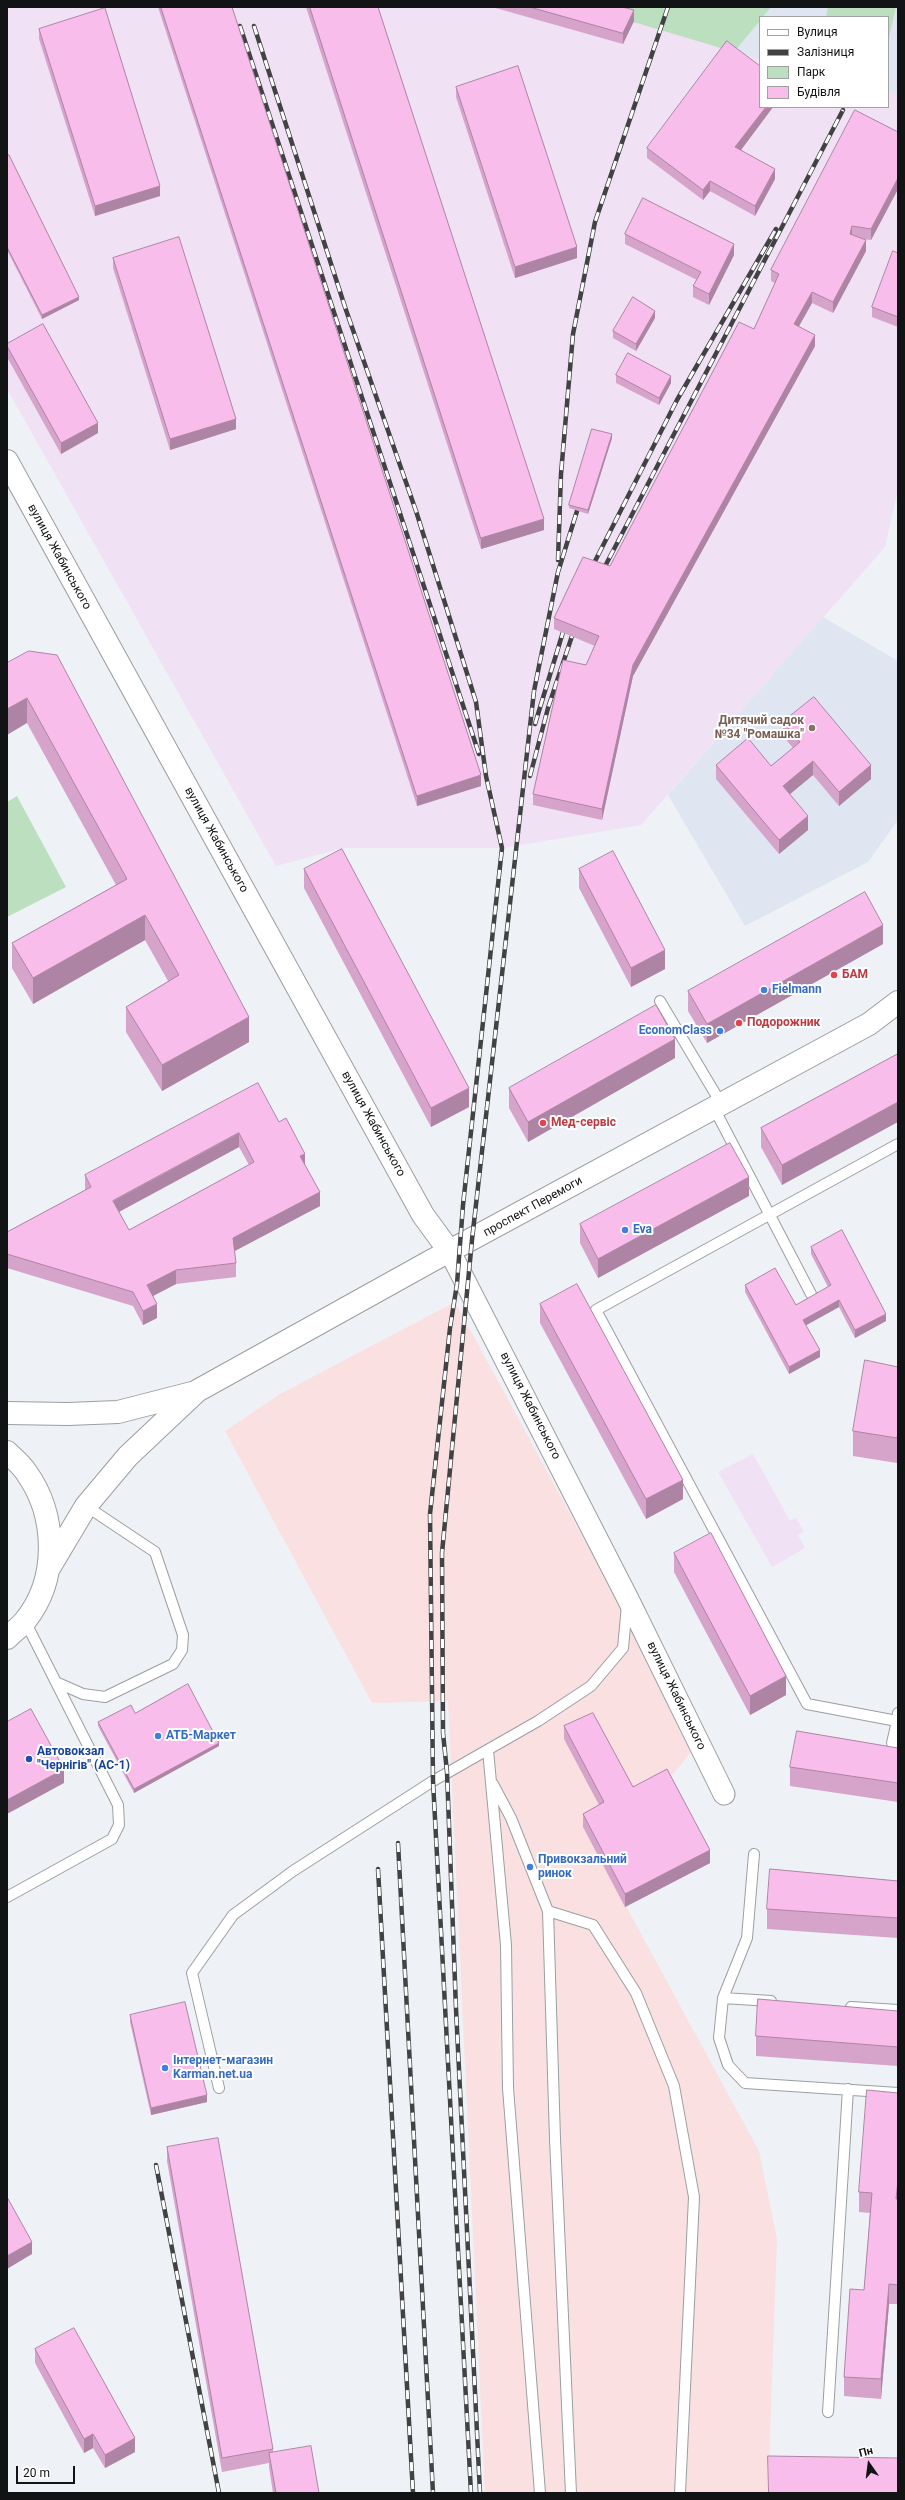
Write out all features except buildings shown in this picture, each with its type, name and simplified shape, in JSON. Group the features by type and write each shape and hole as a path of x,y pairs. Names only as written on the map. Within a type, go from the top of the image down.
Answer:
{"main road":[{"name":"вулиця Жабинського","path":"7,461 423,1215 450,1252"},
{"name":"проспект Перемоги","path":"49,1568 86,1506 128,1456 198,1391 869,1024 898,1002"},
{"name":"проспект Перемоги","path":"869,1024 898,1015"},
{"name":"проспект Перемоги","path":"7,1413 68,1414 118,1412 198,1391"},
{"path":"7,1452 26,1471 43,1501 50,1534 49,1568 41,1594 25,1621 7,1638"}],"street":[{"name":"вулиця Жабинського","path":"450,1252 628,1599 724,1794"}],"lane":[{"path":"660,1001 718,1107 770,1215 811,1294"},
{"path":"898,1144 596,1310 807,1704 898,1717 892,1743 898,1744"},
{"path":"58,1683 83,1694 105,1697 173,1664 182,1650 183,1635 155,1552 86,1506"},
{"path":"219,2088 192,1972 233,1915 293,1871 433,1781 538,1721 591,1686 623,1648 628,1599"},
{"path":"7,1897 112,1839 119,1825 118,1805 58,1683 25,1621"},
{"path":"488,1750 506,1946 508,2088 540,2493"},
{"path":"491,1780 511,1818 548,1911 556,2147 571,2493"},
{"path":"754,1854 747,1938 723,1998 719,2038 728,2065 745,2083 898,2093"},
{"path":"548,1911 594,1925 636,1993 674,2086 694,2197 680,2493"},
{"path":"723,1998 779,2002"},
{"path":"842,2006 898,2010"},
{"path":"828,2412 848,2089"}],"shaded area":[{"path":"7,7 583,7 759,59 759,108 889,108 889,91 898,93 898,489 885,547 641,825 502,848 344,848 276,866 7,389"},
{"path":"771,7 898,7 898,93 889,91 889,16 764,16"},
{"path":"759,22 759,59 734,52"},
{"name":"Дитячий садок №34 \"Ромашка\"","path":"823,617 898,661 898,820 868,862 745,926 668,795"},
{"name":"Привокзальний ринок","path":"455,1302 605,1578 694,1748 667,1782 583,1827 759,2151 777,2239 768,2493 485,2493 448,1701 372,1703 225,1431 280,1394"},
{"path":"753,1454 790,1521 796,1518 804,1531 798,1535 805,1548 772,1567 718,1472"}],"green space":[{"path":"583,7 771,7 764,16 759,16 759,22 734,52"},
{"path":"828,7 896,7 889,38 889,16 826,16"},
{"path":"17,796 66,887 7,917 7,802"}],"railway":[{"path":"558,560 561,474 573,334 595,222 668,7"},
{"path":"240,26 479,754"},
{"path":"254,26 346,310 416,511 476,702 486,776 502,848 463,1205 457,1284 450,1328 430,1514 433,1781 471,2493"},
{"path":"601,574 843,110"},
{"path":"590,571 677,400 776,229"},
{"path":"480,2493 456,2009 447,1772 443,1733 442,1553 472,1240 534,691 558,572 577,511"},
{"path":"535,724 563,632"},
{"path":"530,776 548,708 572,636"},
{"path":"398,1843 433,2493"},
{"path":"378,1869 413,2493"},
{"path":"156,2165 219,2493"}],"place":[{"name":"Дитячий садок №34 \"Ромашка\"","path":"812,728"},
{"name":"БАМ","path":"834,975"},
{"name":"Fielmann","path":"764,990"},
{"name":"Подорожник","path":"739,1023"},
{"name":"EconomClass","path":"720,1031"},
{"name":"Мед-сервіс","path":"543,1123"},
{"name":"Eva","path":"625,1230"},
{"name":"АТБ-Маркет","path":"158,1736"},
{"name":"Автовокзал \"Чернігів\" (АС-1)","path":"29,1759"},
{"name":"Привокзальний ринок","path":"530,1867"},
{"name":"Інтернет-магазин Karman.net.ua","path":"165,2068"}]}
